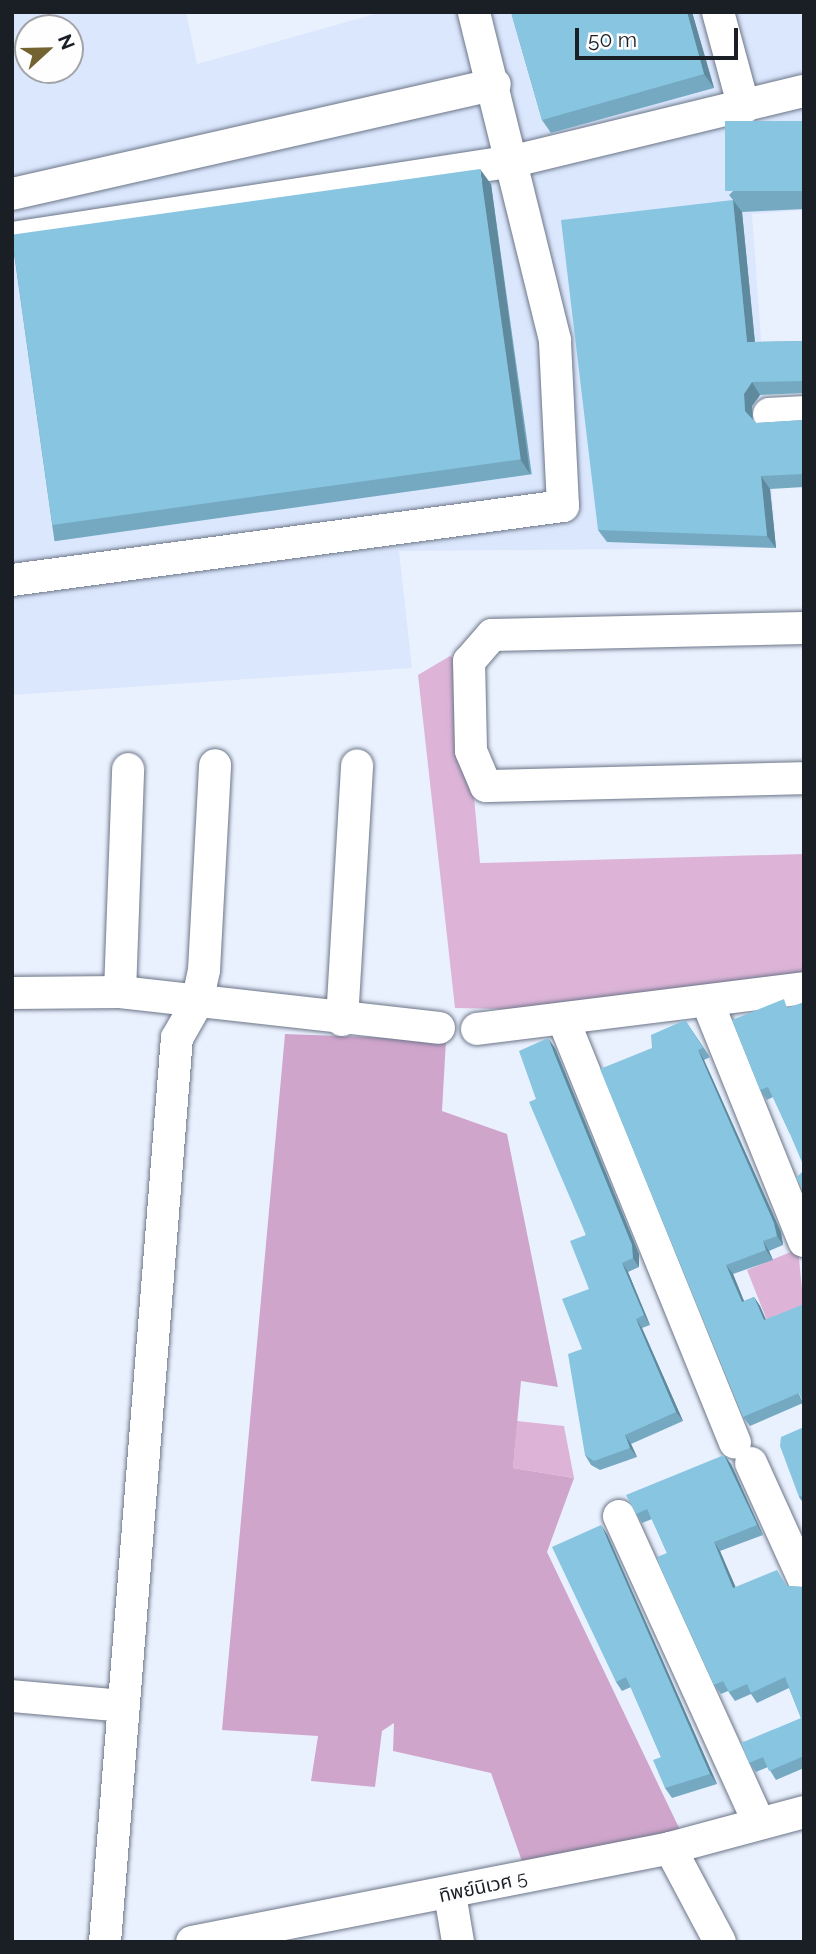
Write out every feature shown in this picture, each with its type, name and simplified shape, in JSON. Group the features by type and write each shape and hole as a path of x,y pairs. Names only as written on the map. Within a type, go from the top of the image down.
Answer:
{"street":[{"path":"12,580 563,506 555,340 514,161 474,12"},
{"path":"718,12 744,108"},
{"path":"12,194 495,85"},
{"path":"12,238 514,161 744,108 804,91"},
{"path":"769,414 804,412"},
{"path":"804,628 492,635 469,660 471,751 486,786 804,778"},
{"path":"105,1942 177,1038 197,1003 215,765"},
{"path":"342,1020 357,765"},
{"path":"120,992 128,769"},
{"path":"477,1028 804,988"},
{"path":"12,993 120,992 342,1020 439,1028"},
{"path":"707,1001 804,1241"},
{"path":"563,1019 743,1453 804,1580"},
{"path":"620,1516 759,1823"},
{"path":"12,1696 124,1706"},
{"name":"ทิพย์นิเวศ 5","path":"192,1942 308,1931 450,1894 670,1848 804,1812"},
{"path":"670,1848 720,1942"},
{"path":"450,1894 458,1942"}],"shaded area":[{"path":"12,12 186,12 197,64 382,12 804,12 804,210 752,214 776,548 399,551 412,668 12,695"},
{"path":"450,656 462,663 480,863 804,854 804,976 505,1009 455,1008 418,675"},
{"path":"285,1034 446,1040 442,1111 507,1134 558,1387 521,1381 513,1468 574,1478 547,1552 681,1832 524,1867 491,1773 393,1751 394,1723 382,1731 375,1787 311,1781 318,1736 222,1730"},
{"path":"798,1249 804,1309 768,1323 747,1270"},
{"path":"517,1421 564,1426 574,1478 513,1468"}],"building":[{"path":"511,12 687,12 704,74 542,120"},
{"path":"725,121 804,121 804,191 725,191"},
{"path":"480,169 521,459 52,525 12,235"},
{"path":"733,200 747,342 804,341 804,381 752,382 744,394 745,411 756,423 804,420 804,474 761,476 767,536 598,530 561,220"},
{"path":"784,999 787,1008 804,1002 804,1167 768,1087 760,1090 732,1020"},
{"path":"685,1020 703,1048 698,1050 774,1223 777,1236 763,1241 766,1250 726,1265 742,1302 754,1297 764,1320 804,1304 804,1405 799,1393 743,1417 600,1069 652,1048 651,1035"},
{"path":"548,1038 632,1245 633,1258 622,1263 644,1315 636,1319 676,1412 625,1435 630,1448 594,1461 585,1455 568,1354 582,1349 562,1299 589,1289 570,1241 586,1235 529,1102 536,1099 519,1051"},
{"path":"804,1170 804,1191 796,1178"},
{"path":"804,1427 804,1495 799,1497 780,1446 781,1437"},
{"path":"724,1455 757,1525 714,1542 733,1588 777,1570 787,1586 804,1587 804,1756 769,1771 763,1757 749,1763 741,1743 801,1718 785,1677 751,1693 747,1684 729,1692 723,1681 714,1685 660,1567 657,1557 667,1553 647,1509 636,1514 626,1495"},
{"path":"601,1525 710,1774 665,1788 653,1760 661,1757 626,1677 616,1682 552,1547"}]}
